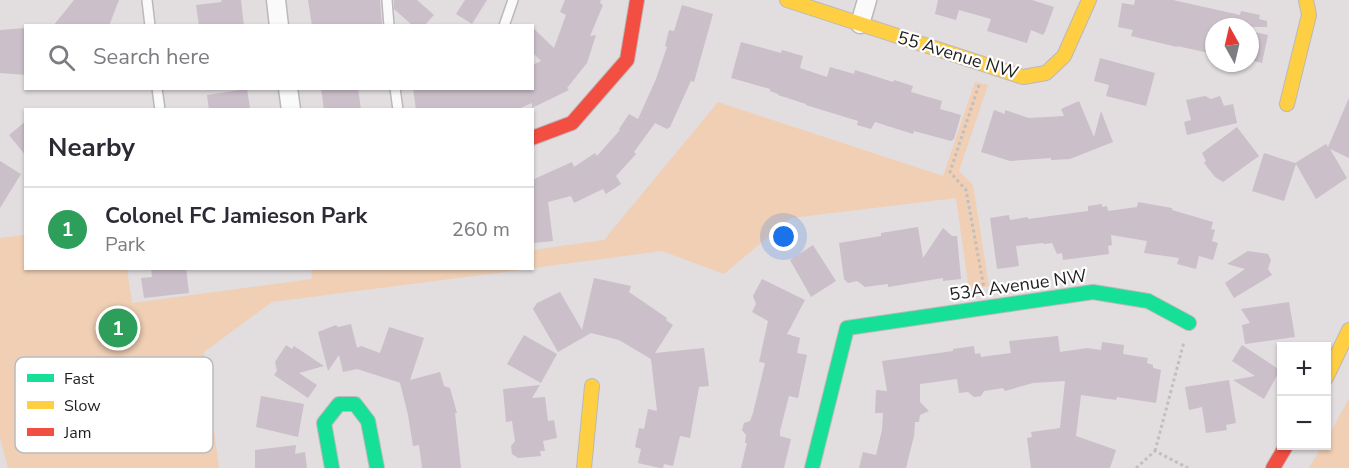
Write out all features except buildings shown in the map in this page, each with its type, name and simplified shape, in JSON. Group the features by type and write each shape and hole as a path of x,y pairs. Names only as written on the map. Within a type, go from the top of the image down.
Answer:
{"street":[{"path":"276,0 279,24"},
{"path":"534,137 572,123 627,60 638,0"},
{"name":"55 Avenue NW","path":"787,0 1023,77 1046,73 1064,56 1089,0"},
{"path":"860,24 867,0"},
{"path":"1287,104 1309,15 1306,0"},
{"path":"288,90 291,108"},
{"name":"53A Avenue NW","path":"812,468 847,328 1093,292 1148,301 1189,323"},
{"path":"1331,368 1349,330"},
{"path":"584,468 592,386"},
{"path":"332,468 324,423 339,404 355,404 368,421 377,468"},
{"path":"1272,468 1283,450"}],"lane":[{"path":"147,0 150,24"},
{"path":"387,0 389,24"},
{"path":"505,24 513,0"},
{"path":"158,90 160,108"},
{"path":"395,90 398,108"}],"path":[{"path":"986,64 950,172 966,190 987,307"},
{"path":"1136,468 1155,451 1189,323"},
{"path":"1155,451 1188,468"}],"shaded area":[{"path":"975,82 988,85 959,171 973,185 989,286 969,290 956,198 791,218 724,274 662,251 534,268 534,250 604,240 718,102 943,176"},
{"path":"24,235 24,270 127,270 132,303 312,279 311,270 519,270 272,302 204,352 205,357 15,357 15,453 213,453 213,422 219,468 8,468 0,438 0,238"},
{"path":"1349,399 1349,468 1309,468 1320,450 1331,450 1331,431"}],"traffic: fast":[{"path":"812,468 847,328 1093,292 1148,301 1189,323"},
{"path":"332,468 324,423 339,404 355,404 368,421 377,468"}],"traffic: slow":[{"path":"787,0 1023,77 1046,73 1064,56 1089,0"},
{"path":"1287,104 1309,15 1306,0"},
{"path":"1331,368 1349,330"},
{"path":"584,468 592,386"}],"traffic: jam":[{"path":"534,137 572,123 627,60 637,0"},
{"path":"1273,468 1284,450"}],"place":[{"name":"Colonel FC Jamieson Park","path":"118,328"}]}
